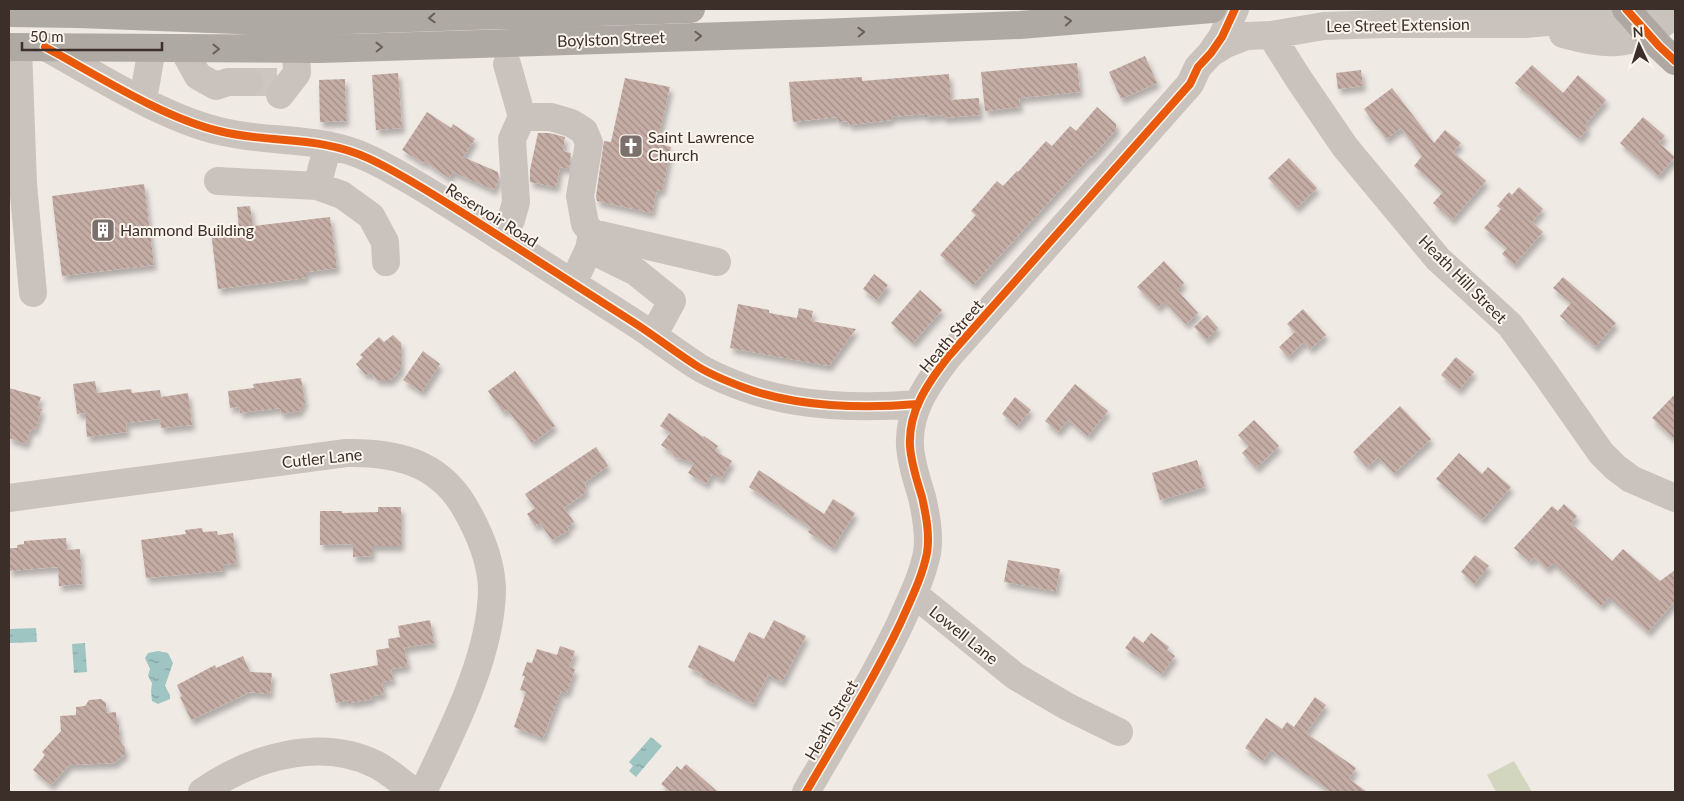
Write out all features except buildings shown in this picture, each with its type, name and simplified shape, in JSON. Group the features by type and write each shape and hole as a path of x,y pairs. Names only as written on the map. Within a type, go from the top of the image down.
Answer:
{"highway":[{"name":"Boylston Street","path":"9,13 375,15 691,9"},
{"name":"Boylston Street","path":"13,47 296,49 888,31 1020,24 1212,9"}],"main road":[{"path":"1636,21 1675,61"}],"street":[{"name":"Heath Street","path":"806,792 886,652 914,594 927,552 928,531 910,446 911,423 917,404 930,381 948,357 1190,84 1198,67 1211,54 1236,9"},
{"name":"Lee Street Extension","path":"1211,54 1239,38 1260,34 1271,35 1324,26 1353,24 1525,24 1580,38 1611,42 1627,41 1636,21 1675,12"},
{"name":"Lee Street Extension","path":"1190,84 1256,47 1271,35"},
{"name":"Heath Hill Street","path":"1271,35 1345,147 1438,259 1510,326 1601,453 1631,479 1675,498"},
{"path":"13,47 15,106 33,293"},
{"name":"Reservoir Road","path":"45,47 143,100 185,119 238,135 307,141 328,145 348,150 382,166 427,191 573,283 699,367 747,388 790,400 837,405 883,407 917,404"},
{"path":"143,100 152,48"},
{"path":"183,48 198,76 230,95 249,89"},
{"path":"283,86 297,71 296,49"},
{"path":"500,237 511,220 516,202 512,139 522,117 507,64"},
{"path":"522,117 551,117 571,123 584,131 590,143 580,196 590,241 573,283"},
{"path":"317,186 328,145"},
{"path":"218,181 317,186 342,195 370,216 386,242 386,262"},
{"path":"590,241 717,262"},
{"path":"590,241 636,272 672,301 653,336"},
{"name":"Cutler Lane","path":"9,498 346,454 363,453 393,457 413,462 432,471 455,492 474,524 486,556 492,588 490,609 480,656 459,716 423,792"},
{"name":"Lowell Lane","path":"914,594 1015,676 1068,707 1119,732"},
{"path":"202,792 231,774 264,760 290,754 319,752 358,758 377,765 415,792"}],"green space":[{"path":"1514,761 1532,792 1496,792 1487,775"}],"water":[{"path":"36,628 37,642 9,643 9,629"},
{"path":"85,643 87,672 74,673 72,644"},
{"path":"158,651 168,653 173,663 165,686 170,699 158,704 152,701 152,683 148,676 150,669 145,658 148,653"},
{"path":"651,737 662,746 636,777 629,771 633,766 629,762"}],"tunnel":[{"path":"249,82 280,82"}],"cycle path":[{"path":"806,792 889,646 925,562 928,546 927,525 913,465 910,433 916,409 927,387 948,357 1190,84 1198,67 1222,37 1235,9"},
{"path":"1626,9 1675,61"},
{"path":"45,47 152,106 197,125 238,135 332,146 370,159 436,196 633,322 697,366 726,381 765,394 808,403 853,406 917,404"}],"place":[{"name":"Saint Lawrence Church","path":"631,146"},
{"name":"Hammond Building","path":"103,230"}]}
